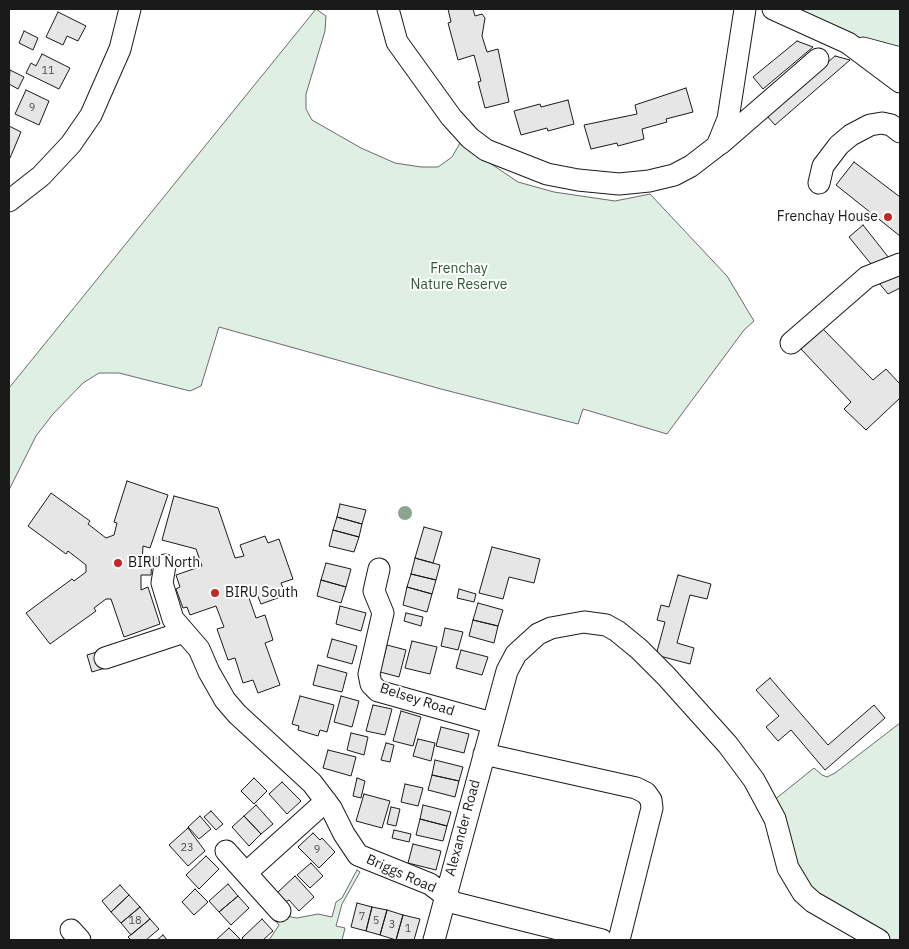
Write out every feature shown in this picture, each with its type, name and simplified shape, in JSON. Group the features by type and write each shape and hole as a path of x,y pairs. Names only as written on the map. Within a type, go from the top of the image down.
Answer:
{"street":[{"path":"9,201 41,176 71,144 91,115 120,49 130,9"},
{"path":"388,9 398,42 452,117 470,138 486,150 516,163 547,174 578,180 619,184 649,181 674,175 691,166 717,146 818,59"},
{"path":"717,146 728,119 745,9"},
{"path":"773,9 848,44 900,58"},
{"path":"848,44 900,82"},
{"path":"819,183 823,166 839,145 851,135 870,125 882,123 891,125 900,132"},
{"path":"791,343 867,277 900,264"},
{"name":"Briggs Road","path":"165,565 162,583 173,619 199,649 209,672 225,700 237,714 300,770 326,801 358,855 370,862 430,884 455,903 602,940"},
{"name":"Belsey Road","path":"379,569 374,591 383,613 369,674 371,684 378,691 493,719"},
{"name":"Alexander Road","path":"434,940 507,671 516,654 538,634 566,624 584,622 601,624 617,631 639,649 728,745 754,780 775,819 788,868 803,893 825,910 879,940"},
{"path":"105,658 184,632"},
{"path":"484,754 636,788 646,793 651,800 652,808 619,940"},
{"path":"246,873 326,801"},
{"path":"226,851 280,911"}],"green space":[{"name":"Frenchay Nature Reserve","path":"316,9 326,16 325,31 306,94 306,109 312,120 361,148 395,163 421,167 438,167 452,157 460,143 518,182 554,192 615,201 650,194 727,276 754,321 744,330 667,434 583,409 578,424 441,389 219,327 201,386 190,391 119,373 99,373 83,383 53,414 36,436 9,490 9,388"},
{"path":"793,9 900,9 900,49 855,36"},
{"path":"900,723 900,940 879,940 813,902 768,805 814,768 827,777 835,773"},
{"path":"357,870 360,872 342,904 336,926 345,928 342,940 269,940 279,925 273,918 283,909 291,917 297,918 318,914 332,917 336,902 342,898"}],"building":[{"path":"448,9 473,9 475,16 482,14 485,18 482,36 487,52 498,49 509,102 485,108 478,82 481,81 474,55 458,60 448,23 451,22"},
{"path":"58,12 86,26 78,41 67,36 63,45 46,37"},
{"path":"24,31 38,38 33,50 19,43"},
{"path":"797,41 813,47 763,89 753,77"},
{"path":"42,54 70,68 59,89 26,73 31,63 36,66"},
{"path":"835,56 850,60 775,125 766,115"},
{"path":"10,70 24,77 18,89 9,84"},
{"path":"686,88 693,112 666,119 667,122 642,129 644,139 618,146 617,143 591,149 584,125 637,114 635,105"},
{"path":"26,90 49,101 39,125 15,114"},
{"path":"568,100 574,124 548,131 547,128 521,135 514,111 540,104 541,107"},
{"path":"9,126 21,132 10,158 9,157"},
{"name":"Frenchay House","path":"854,162 900,197 900,236 836,185"},
{"path":"863,225 889,258 875,269 849,237"},
{"path":"900,271 900,288 888,294 879,283"},
{"path":"823,329 873,380 886,369 900,384 900,398 866,430 844,409 851,402 801,349"},
{"name":"BIRU North","path":"127,481 168,495 150,548 143,546 142,561 152,561 151,575 141,575 141,590 148,587 160,624 124,637 111,599 106,599 94,608 96,611 50,644 26,613 72,579 74,581 86,572 86,565 68,551 66,554 28,526 51,493 90,521 88,524 106,538 114,535 117,523 114,522"},
{"name":"BIRU South","path":"174,496 218,508 235,558 244,556 240,545 265,536 268,543 279,539 293,579 281,583 286,595 261,604 256,592 248,595 256,618 265,615 273,640 265,643 280,685 258,693 253,680 243,683 235,658 228,660 217,629 224,627 216,606 190,615 187,607 183,608 176,589 180,587 176,575 202,566 196,549 162,540"},
{"path":"340,504 366,510 362,524 337,517"},
{"path":"337,517 362,524 359,537 333,530"},
{"path":"424,527 442,532 433,563 415,558"},
{"path":"333,530 359,537 354,552 329,546"},
{"path":"492,547 540,559 534,583 509,577 503,599 479,593"},
{"path":"415,558 440,565 436,580 411,574"},
{"path":"326,563 351,569 346,587 321,580"},
{"path":"411,574 436,580 432,594 407,587"},
{"path":"678,575 711,584 707,599 690,595 677,643 694,648 690,664 656,655 665,622 657,620 661,605 669,607"},
{"path":"321,580 346,587 341,603 317,596"},
{"path":"407,587 432,594 427,612 403,605"},
{"path":"459,589 476,594 474,602 457,598"},
{"path":"478,603 503,610 498,626 473,620"},
{"path":"340,606 366,613 361,631 336,624"},
{"path":"406,613 423,617 421,626 404,621"},
{"path":"473,620 498,626 494,643 469,636"},
{"path":"445,628 463,632 458,650 441,646"},
{"path":"332,639 357,646 352,664 327,657"},
{"path":"412,641 437,647 430,674 405,668"},
{"path":"387,645 406,650 399,677 380,672"},
{"path":"461,650 488,657 482,675 456,668"},
{"path":"100,651 105,668 92,672 87,655"},
{"path":"318,665 347,673 342,692 313,685"},
{"path":"770,678 828,745 874,705 885,718 825,770 791,730 778,741 766,727 779,716 756,690"},
{"path":"300,696 334,705 327,732 320,730 318,736 298,730 299,726 292,724"},
{"path":"341,696 359,701 352,727 334,722"},
{"path":"373,705 392,709 385,735 366,731"},
{"path":"401,711 421,717 413,746 393,741"},
{"path":"441,727 469,734 464,753 436,746"},
{"path":"351,733 368,737 364,755 347,750"},
{"path":"418,739 435,743 431,761 413,756"},
{"path":"386,743 394,745 390,762 381,760"},
{"path":"328,750 356,757 351,776 323,768"},
{"path":"435,760 463,767 459,781 432,775"},
{"path":"432,775 459,781 455,797 428,790"},
{"path":"254,778 267,791 254,804 241,791"},
{"path":"357,778 365,781 361,798 353,796"},
{"path":"282,782 301,801 287,814 269,794"},
{"path":"405,784 423,788 418,806 401,802"},
{"path":"364,794 390,801 382,828 356,821"},
{"path":"256,805 273,824 261,834 244,816"},
{"path":"423,805 451,812 447,826 420,819"},
{"path":"391,807 400,809 396,826 387,824"},
{"path":"211,811 223,824 216,830 204,817"},
{"path":"200,816 211,829 199,839 188,827"},
{"path":"244,816 261,834 249,846 232,827"},
{"path":"420,819 447,826 443,841 416,835"},
{"path":"188,828 205,851 188,866 169,845"},
{"path":"394,830 411,834 409,842 392,838"},
{"path":"313,833 320,840 322,838 335,852 319,868 298,847"},
{"path":"413,844 441,851 436,870 408,863"},
{"path":"206,856 219,869 199,889 186,875"},
{"path":"311,863 323,876 310,888 297,875"},
{"path":"295,876 314,897 299,911 289,900 285,902 277,893"},
{"path":"228,884 238,896 219,912 209,901"},
{"path":"120,885 129,895 111,912 102,901"},
{"path":"195,889 208,902 194,915 182,902"},
{"path":"129,895 140,907 121,923 111,912"},
{"path":"238,896 249,908 231,925 219,912"},
{"path":"357,903 372,907 366,931 351,927"},
{"path":"140,907 150,919 131,935 121,923"},
{"path":"372,907 387,910 380,935 366,931"},
{"path":"387,910 403,915 396,940 380,935"},
{"path":"403,915 420,919 414,940 396,940"},
{"path":"150,919 159,929 146,940 131,940 128,937"},
{"path":"262,919 273,931 263,940 244,940 242,938"},
{"path":"229,928 241,940 216,940"},
{"path":"163,935 167,940 157,940"}],"place":[{"name":"Frenchay House","path":"888,217"},
{"name":"BIRU North","path":"118,563"},
{"name":"BIRU South","path":"215,593"}]}
